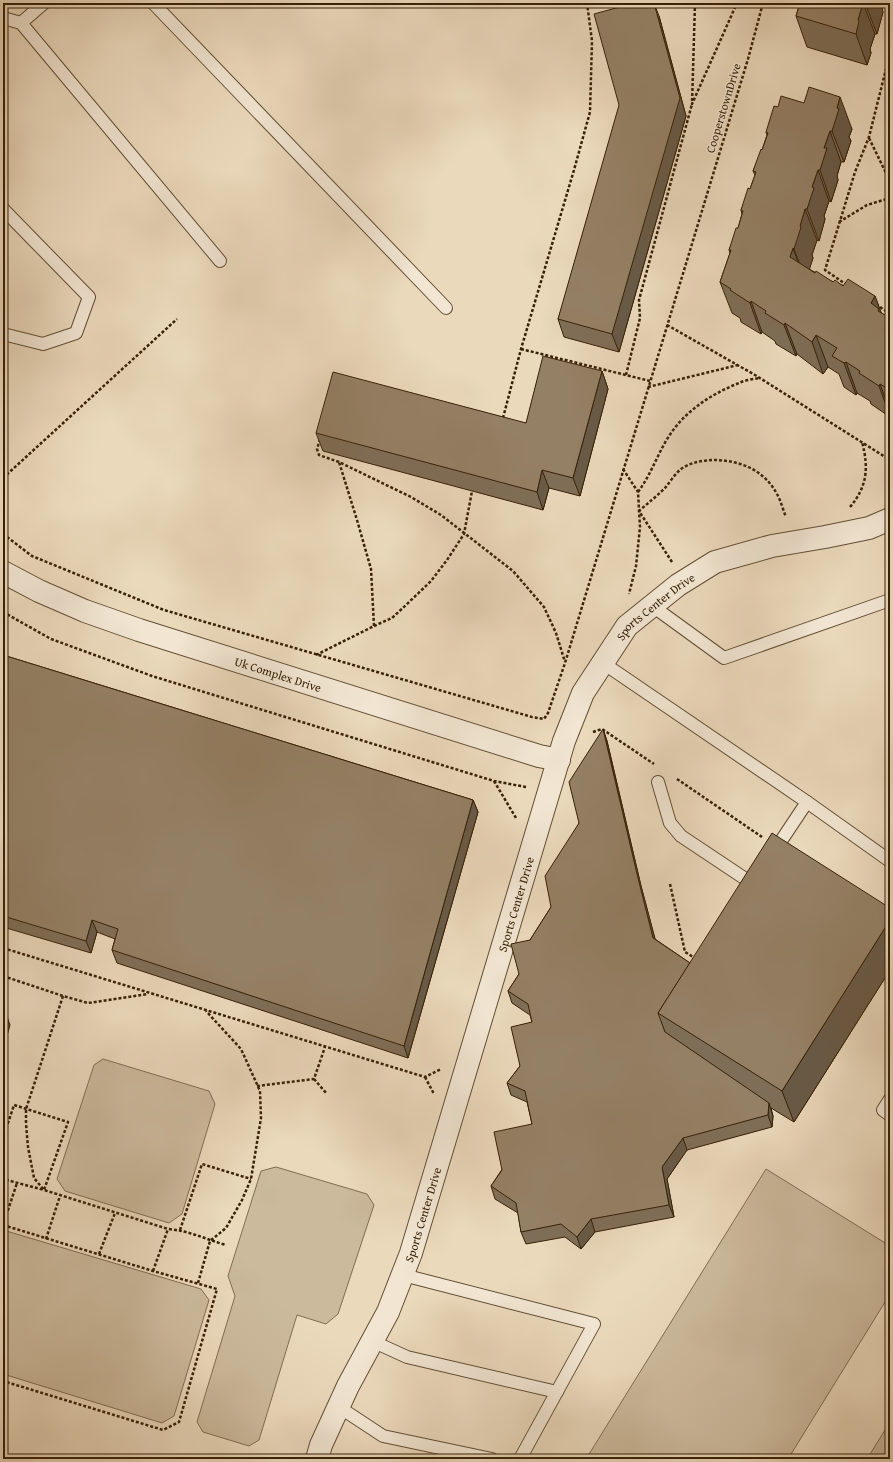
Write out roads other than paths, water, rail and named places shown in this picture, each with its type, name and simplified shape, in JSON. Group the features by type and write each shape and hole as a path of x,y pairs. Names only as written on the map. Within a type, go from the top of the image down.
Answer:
{"street":[{"name":"Sports Center Drive","path":"317,1459 320,1445 388,1312 411,1253 564,741 583,692 627,626 651,605 678,585 715,562 772,546 869,528 890,519"},
{"name":"Uk Complex Drive","path":"3,572 46,594 85,611 139,630 539,756 559,760"}],"lane":[{"path":"21,23 44,3"},
{"path":"153,3 446,308"},
{"path":"3,18 21,23 220,261"},
{"path":"3,209 89,297 76,333 43,344 3,334"},
{"path":"651,605 724,658 890,600"},
{"path":"603,663 807,802 890,861"},
{"path":"658,782 670,823 681,836 747,880 755,879 807,802"},
{"path":"890,1099 883,1110 890,1115"},
{"path":"403,1275 594,1324 520,1459"},
{"path":"372,1341 407,1357 557,1392"},
{"path":"339,1407 383,1436 492,1459"}]}
